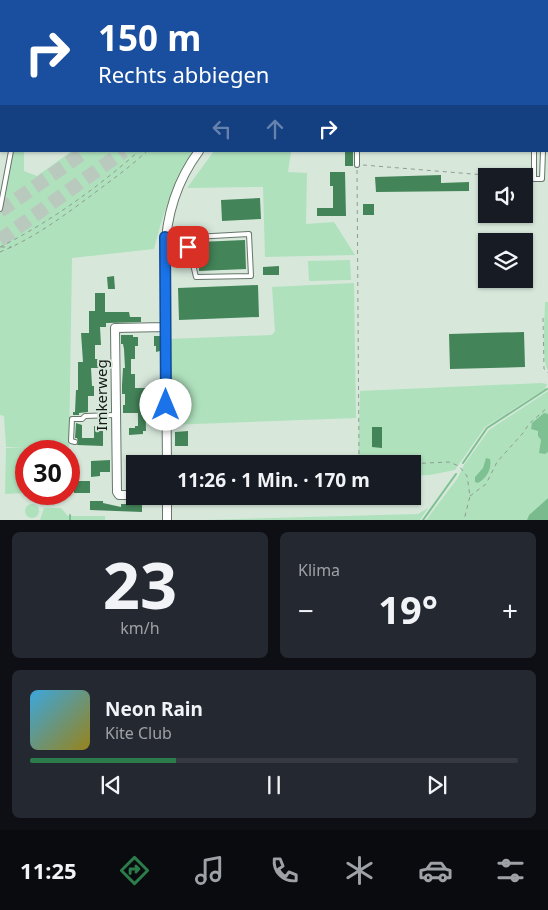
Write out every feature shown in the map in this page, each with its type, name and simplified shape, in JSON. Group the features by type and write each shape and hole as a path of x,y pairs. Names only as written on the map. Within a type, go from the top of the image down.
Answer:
{"street":[{"path":"167,455 165,237 172,203 186,171 198,152"},
{"name":"Imkerweg","path":"126,495 119,495 116,492 115,328 166,327"},
{"path":"167,505 167,520"}],"lane":[{"path":"0,209 11,152"},
{"path":"357,152 357,165"},
{"path":"534,152 534,179 542,180 542,152"},
{"path":"249,234 251,276 196,277 188,247 194,237 249,234"},
{"path":"165,237 188,247"},
{"path":"72,440 72,419 82,419 85,416 115,415"}],"path":[{"path":"14,247 0,247 24,235 69,206 118,170 138,152"},
{"path":"0,252 14,247 72,210 122,173 146,152"},
{"path":"359,455 357,165 478,175"},
{"path":"543,318 544,369 548,373"},
{"path":"470,496 486,484 497,462 523,433 528,424 548,408"},
{"path":"421,463 449,462 459,466 467,476 470,496 464,520"}],"shaded area":[{"path":"13,152 24,152 24,171 37,176 71,152 192,152 169,198 154,249 72,258 69,440 15,440 15,447 6,447 4,416 0,415 0,205 3,204"},
{"path":"213,152 291,152 288,172 307,173 306,224 334,222 355,255 265,257 263,187 187,188"},
{"path":"350,260 351,280 309,281 308,261"},
{"path":"354,283 356,418 168,425 168,339 272,335 275,331 272,287"},
{"path":"545,302 548,302 548,370 544,349"},
{"path":"547,384 545,389 485,427 455,470 421,476 421,455 358,455 360,391"},
{"path":"548,391 548,498 529,515 527,520 426,520 457,479 464,465 489,430"},
{"path":"544,413 548,414 548,452 545,454 539,453 541,440 538,436 538,431 531,429 532,423"},
{"path":"6,448 15,448 15,494 5,494"},
{"path":"486,458 490,459 488,473 481,481 475,482 475,477 483,468"},
{"path":"548,498 548,520 527,520 529,515"},
{"path":"28,505 36,505 39,508 39,514 35,518 29,518 25,514 25,508"},
{"path":"44,508 61,508 68,516 105,516 105,520 40,520"},
{"path":"428,508 420,520 205,520 418,514"}],"building":[{"path":"345,152 353,152 353,166 345,166"},
{"path":"330,172 345,172 346,216 317,216 317,208 333,208 333,186 330,186"},
{"path":"441,175 441,183 469,182 469,191 376,192 375,177"},
{"path":"260,198 261,219 222,221 221,200"},
{"path":"363,204 374,204 374,215 363,215"},
{"path":"245,240 246,269 199,271 198,242"},
{"path":"279,266 279,275 263,275 263,267"},
{"path":"114,276 115,289 108,289 107,277"},
{"path":"258,285 259,317 179,320 178,288"},
{"path":"95,293 105,293 105,312 129,312 130,317 141,317 141,322 106,323 106,327 100,327 101,345 95,345 95,359 106,359 106,368 91,368 94,396 88,396 88,412 73,415 73,412 75,412 76,390 78,390 78,362 83,362 81,333 89,333 89,311 95,311"},
{"path":"524,332 525,367 450,369 449,334"},
{"path":"121,335 138,337 138,346 135,346 135,359 131,359 131,374 135,374 135,388 145,388 146,431 143,431 143,434 129,435 129,428 138,426 138,413 123,413 125,394 122,394 122,385 123,368 125,368"},
{"path":"154,336 160,336 160,351 156,352"},
{"path":"76,423 82,425 82,438 94,438 94,426 103,426 103,446 80,445 80,440 75,438"},
{"path":"372,427 382,427 382,448 372,447"},
{"path":"188,431 188,446 175,446 175,432"},
{"path":"110,460 110,472 100,472 100,476 91,477 91,461"},
{"path":"80,481 90,481 90,493 80,493"},
{"path":"90,501 103,501 103,503 121,507 121,504 142,505 142,512 90,510"}],"waterway":[{"path":"463,463 487,428 547,389"},
{"path":"423,520 456,474"},
{"path":"70,515 70,520"}],"tunnel":[{"path":"0,211 85,152"},
{"path":"0,240 123,152"}],"route":[{"path":"166,405 165,237 188,247"}]}
